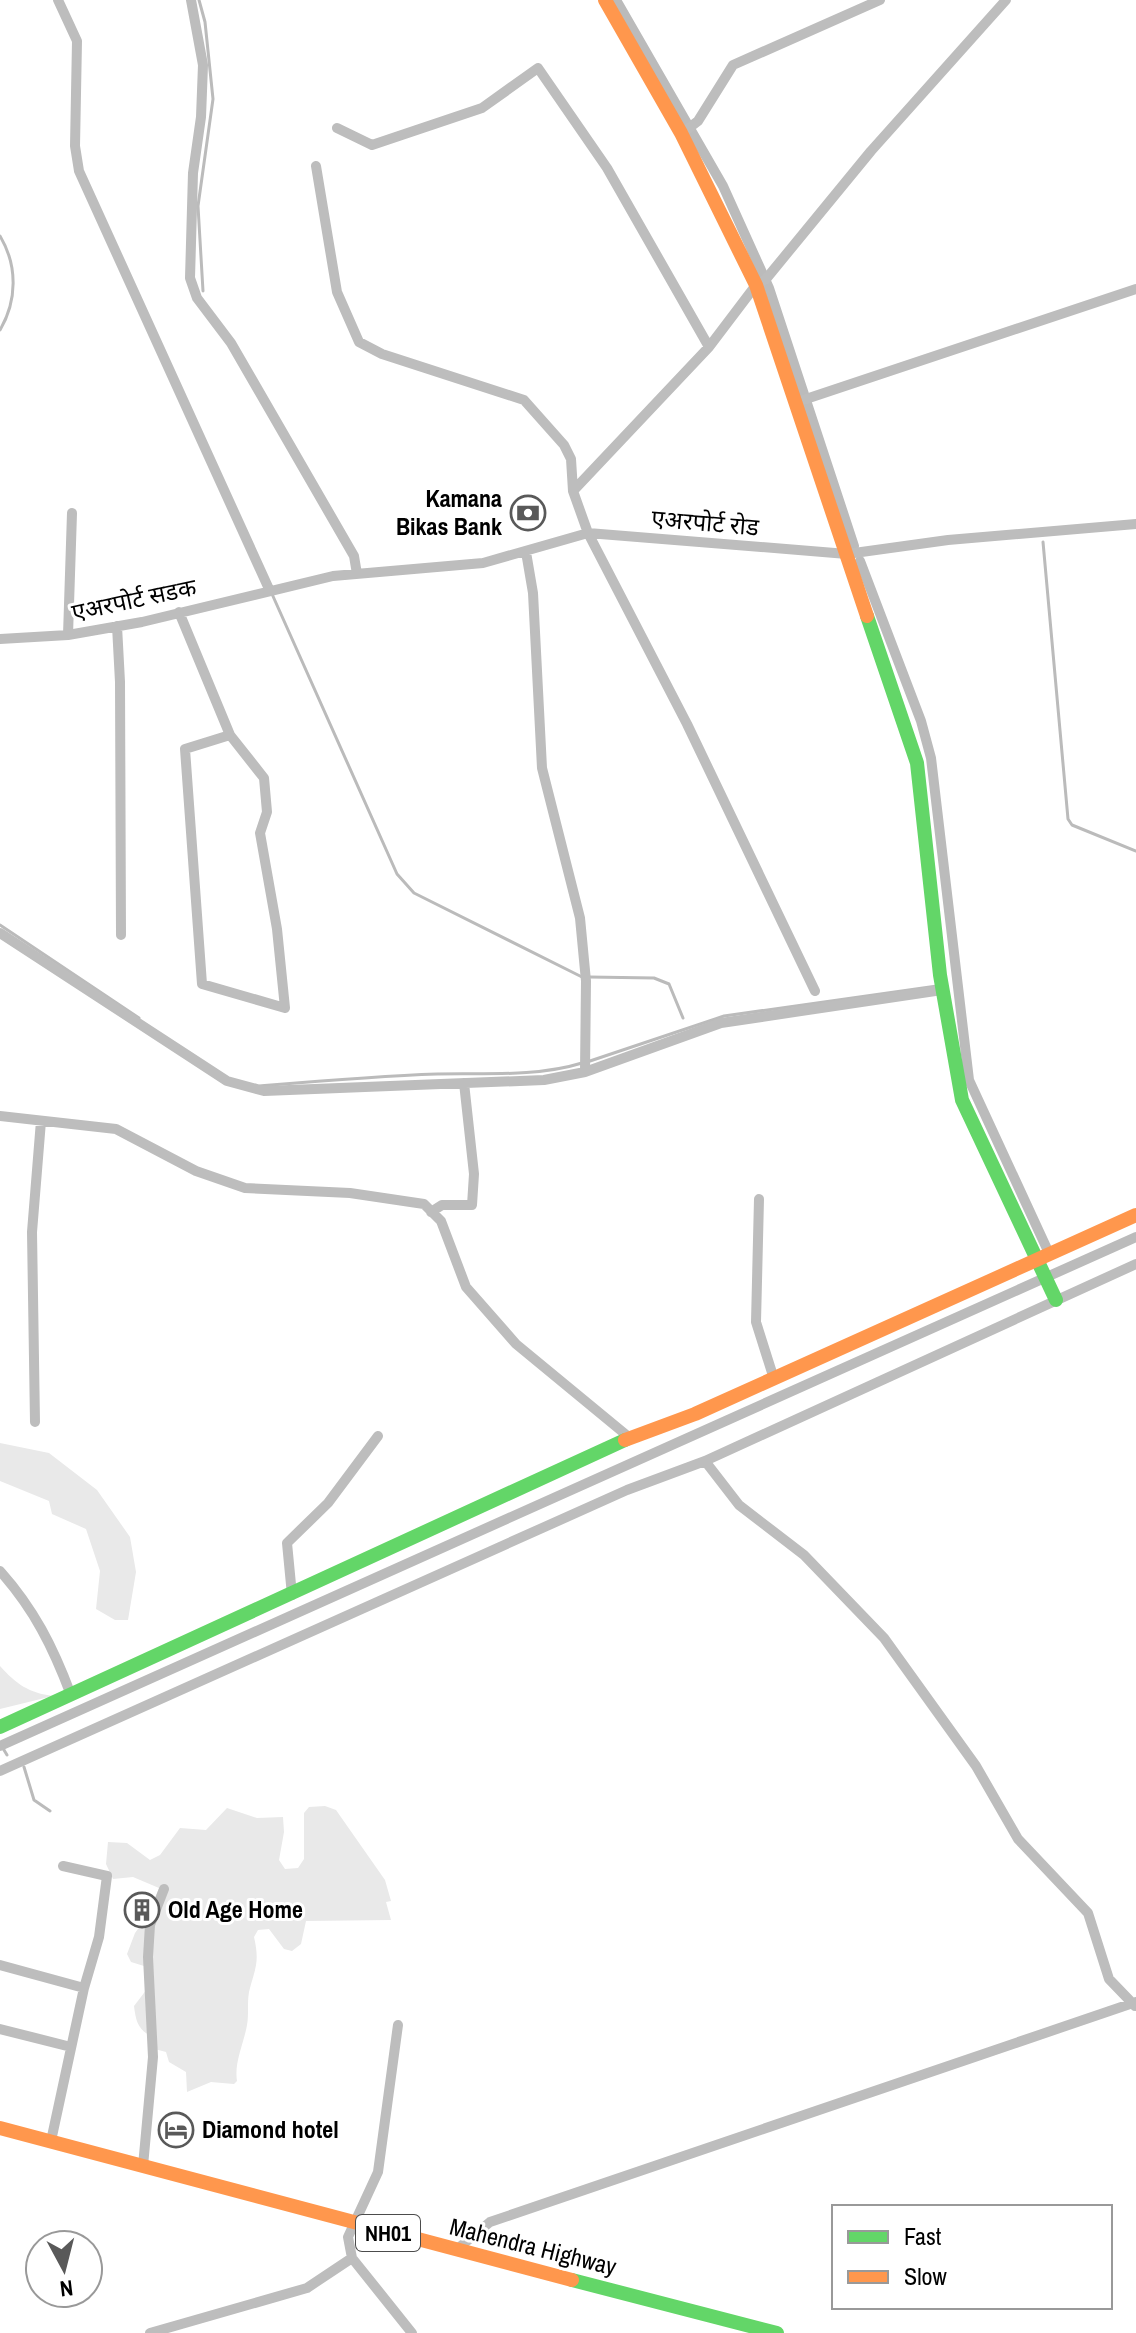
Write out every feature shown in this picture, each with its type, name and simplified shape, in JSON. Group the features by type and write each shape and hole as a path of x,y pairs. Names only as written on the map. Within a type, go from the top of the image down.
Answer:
{"main road":[{"path":"605,0 683,132 760,282 801,400 847,554 917,763 941,984 962,1100 1054,1296"},
{"path":"0,1727 630,1438 774,1379 1136,1215"},
{"name":"Mahendra Highway","path":"0,2128 354,2224 777,2333"}],"street":[{"path":"58,0 77,41 75,146 79,171 272,588"},
{"path":"191,0 203,65 201,117 193,173 190,278 197,298 231,343 354,556 357,574"},
{"path":"683,132 698,121 733,65 880,0"},
{"path":"573,491 709,347 760,282 837,196 871,151 1006,0"},
{"path":"337,128 372,145 425,130 482,108 538,68 607,168 709,347"},
{"path":"316,166 337,292 359,342 382,354 524,400 564,445 571,459 573,491 588,533 667,683 815,991"},
{"path":"801,400 1136,289"},
{"path":"68,635 72,513"},
{"name":"एअरपोर्ट रोड","path":"272,588 357,574 483,563 588,533 847,554 948,540 1136,524"},
{"path":"526,552 533,593 542,768 580,918 586,981 585,1072"},
{"name":"एअरपोर्ट सडक","path":"0,639 68,635 117,626 272,588"},
{"path":"179,612 230,735 264,778 267,812 260,833 277,929 285,1008 202,984 185,749 230,735"},
{"path":"117,626 121,935"},
{"path":"0,933 227,1081 264,1091 544,1080 585,1072 721,1023 941,984"},
{"path":"431,1212 442,1205 472,1205 473,1162 464,1083"},
{"path":"0,1116 116,1129 196,1171 245,1188 350,1193 424,1204 441,1221 466,1287 476,1299 516,1344 630,1438"},
{"path":"35,1422 32,1232 41,1121"},
{"path":"759,1199 756,1322 774,1379"},
{"path":"0,1771 612,1497 705,1461 1054,1296 1136,1264"},
{"path":"292,1595 287,1543 328,1503 378,1436"},
{"path":"456,2250 490,2222 1135,2005 1109,1979 1088,1913 1018,1839 976,1766 884,1638 804,1555 739,1505 705,1461"},
{"path":"0,1571 25,1599 51,1642 71,1695"},
{"path":"51,2141 84,1988 99,1937 107,1876 63,1866"},
{"path":"143,2166 153,2057 148,1957 150,1925 164,1889"},
{"path":"0,1965 84,1988"},
{"path":"398,2025 380,2161 348,2237 352,2258 412,2333"},
{"path":"0,2029 71,2047"},
{"path":"150,2333 307,2288 352,2258"}],"shaded area":[{"path":"0,1443 49,1453 97,1490 130,1537 136,1572 128,1620 115,1620 96,1609 100,1571 86,1529 52,1514 49,1501 0,1481"},
{"path":"0,1666 24,1687 53,1696 0,1709"},
{"path":"325,1806 336,1810 385,1880 391,1901 386,1902 391,1920 306,1921 301,1944 292,1951 284,1949 269,1929 258,1930 254,1937 256,1965 249,1992 248,2021 238,2060 237,2081 234,2084 211,2082 187,2092 186,2072 169,2062 166,2052 151,2048 152,2037 138,2024 134,2006 147,1989 144,1966 131,1962 127,1954 135,1933 154,1907 150,1910 159,1888 133,1877 113,1879 106,1864 108,1842 127,1843 150,1860 160,1855 180,1828 206,1830 227,1808 257,1818 283,1817 279,1860 285,1869 298,1868 304,1859 304,1813 309,1807"}],"waterway":[{"path":"199,0 205,22 213,99 198,206 203,291"},
{"path":"616,0 723,186 769,288 854,546"},
{"path":"0,236 10,259 13,283 10,307 0,330"},
{"path":"1043,542 1068,819 1072,825 1136,851"},
{"path":"860,561 921,721 931,758 969,1080 1048,1251"},
{"path":"272,594 397,874 414,893 582,977"},
{"path":"0,925 139,1018"},
{"path":"589,977 654,978 669,984 683,1018"},
{"path":"590,1061 724,1016 937,986"},
{"path":"260,1086 415,1075 529,1072 582,1063"},
{"path":"0,1746 1136,1237"},
{"path":"1,1745 7,1755"},
{"path":"24,1767 34,1800 50,1811"}],"traffic: fast":[{"path":"867,616 917,763 940,975 962,1100 1056,1300"},
{"path":"0,1727 625,1440"},
{"path":"572,2280 777,2333"}],"traffic: slow":[{"path":"605,0 681,133 756,285 867,616"},
{"path":"625,1440 695,1414 1136,1215"},
{"path":"0,2128 572,2280"}],"place":[{"name":"Kamana Bikas Bank","path":"528,513"},
{"name":"Old Age Home","path":"142,1910"},
{"name":"Diamond hotel","path":"176,2130"}]}
